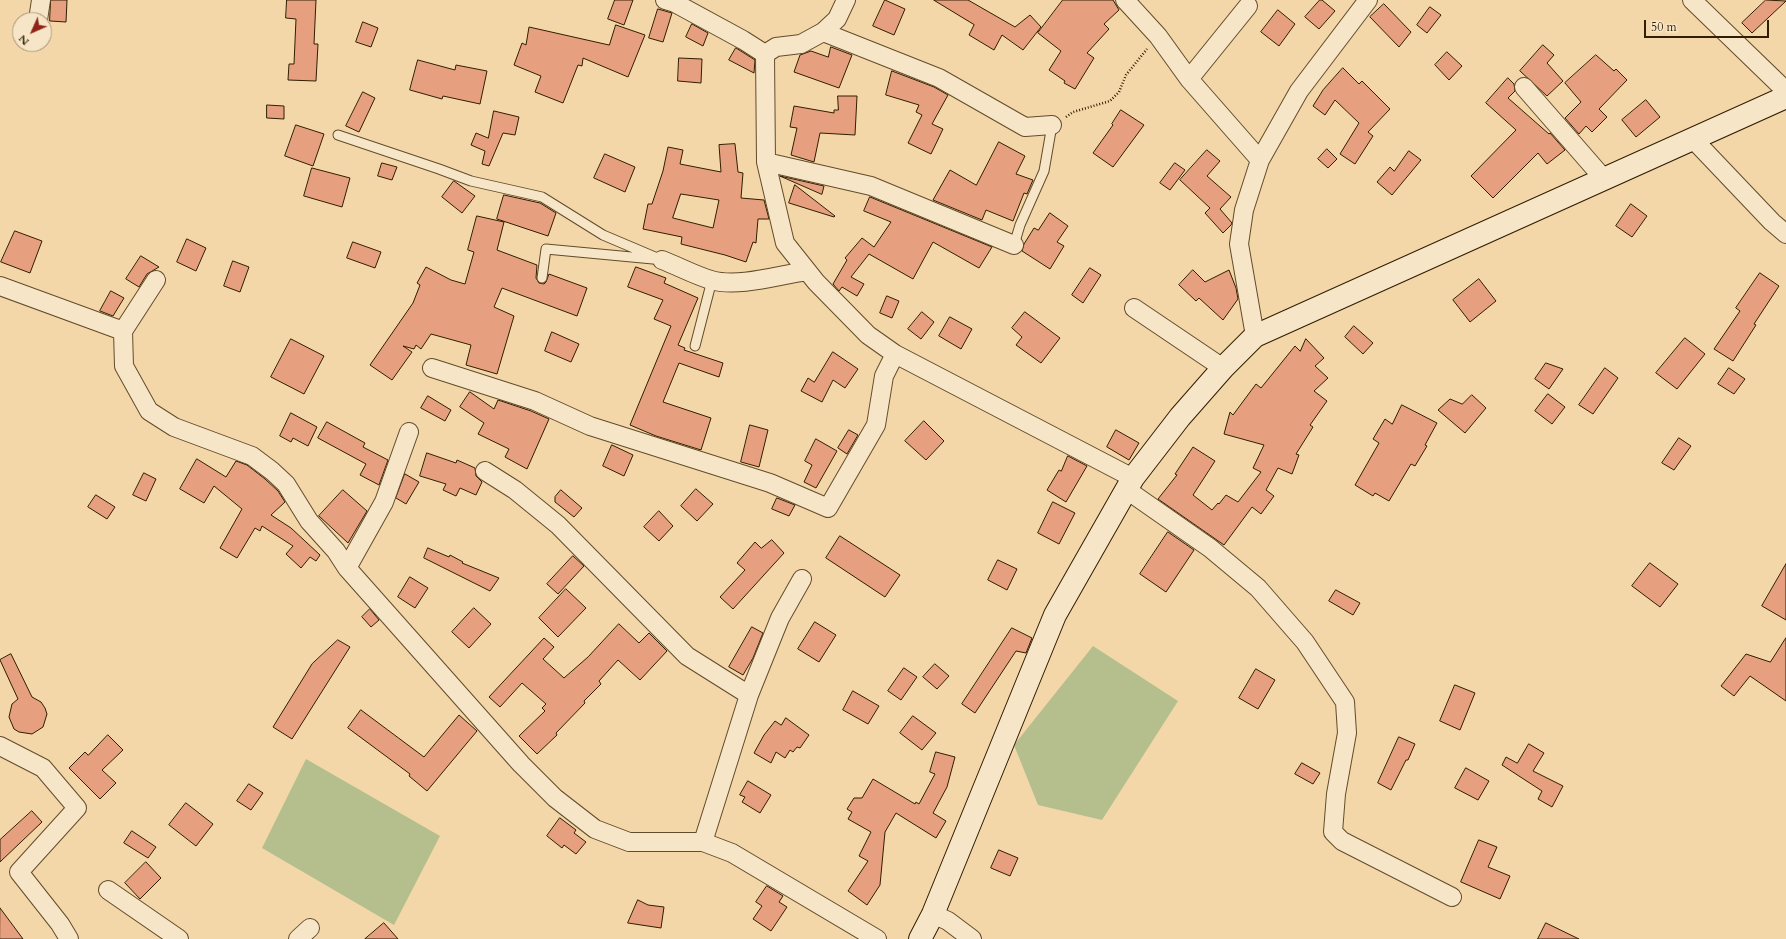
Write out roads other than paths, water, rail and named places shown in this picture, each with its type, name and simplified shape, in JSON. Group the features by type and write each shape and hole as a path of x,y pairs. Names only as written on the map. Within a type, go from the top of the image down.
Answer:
{"street":[{"path":"39,12 41,0"},
{"path":"665,0 675,3 730,32 765,54"},
{"path":"765,54 776,47 801,44 822,32 837,19 846,0"},
{"path":"1125,0 1158,36 1189,79 1260,160"},
{"path":"1255,336 1239,244 1244,210 1260,160 1299,91 1368,0"},
{"path":"1692,0 1786,91"},
{"path":"1189,79 1248,6"},
{"path":"822,32 938,78 1025,127 1052,125"},
{"path":"765,54 766,162 785,243 816,282 868,335 895,354 1130,484 1258,588 1305,642 1345,702 1347,733 1337,786 1333,832 1342,842 1452,897"},
{"path":"1524,87 1604,179"},
{"path":"920,939 933,914 1055,615 1130,484 1180,417 1223,368 1255,336 1786,97"},
{"path":"1693,139 1772,222 1786,234"},
{"path":"766,162 871,186 1014,244"},
{"path":"662,260 712,280 730,282 751,280 807,270"},
{"path":"156,280 123,331 124,366 149,411 174,427 252,456 286,484 309,522 336,551 347,568 521,764 555,798 595,829 629,842 703,842 732,853 877,939"},
{"path":"0,286 123,331"},
{"path":"1134,308 1223,368"},
{"path":"432,368 536,401 590,426 770,483 828,508 876,425 884,376 895,354"},
{"path":"347,568 384,502 409,432"},
{"path":"484,472 515,490 558,525 687,656 748,695"},
{"path":"703,842 748,695 780,618 802,579"},
{"path":"0,746 43,768 77,808 19,872 60,924 69,939"},
{"path":"108,890 179,939"},
{"path":"933,914 948,921 972,939"}],"lane":[{"path":"1014,244 1022,219 1044,171 1052,125"},
{"path":"338,136 471,181 542,197 603,235 662,260"},
{"path":"542,278 546,249 662,260"},
{"path":"695,346 712,280"}]}
